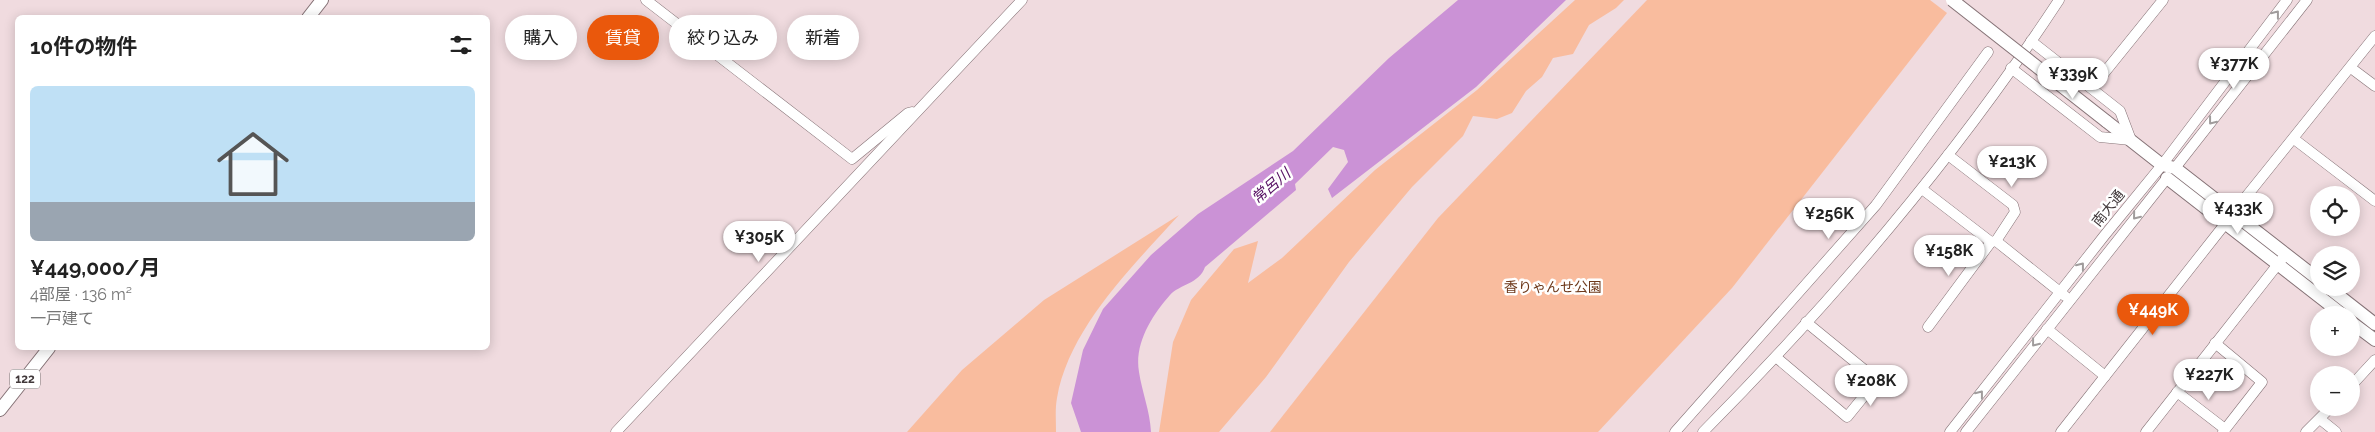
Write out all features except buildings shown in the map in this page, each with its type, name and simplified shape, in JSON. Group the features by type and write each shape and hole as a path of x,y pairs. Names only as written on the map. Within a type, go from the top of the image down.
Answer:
{"main road":[{"path":"310,15 322,0"},
{"path":"1952,0 2282,259 2333,306"},
{"path":"2282,259 2310,275"},
{"path":"2339,296 2375,324"},
{"path":"2360,327 2373,335"},
{"name":"122","path":"0,410 47,350"}],"street":[{"path":"646,0 852,159 908,113 918,110"},
{"path":"616,432 1022,0"},
{"path":"1703,432 1777,358 1806,322 1869,254 1922,189 2059,0"},
{"path":"2092,88 2163,0"},
{"name":"南大通","path":"1950,432 2162,165 2287,0"},
{"name":"南大通","path":"1966,432 2307,0"},
{"path":"2061,432 2375,36"},
{"path":"2011,68 2100,137 2131,140 2120,110 2031,41"},
{"path":"1675,432 1876,205 1988,52"},
{"path":"2351,68 2375,86"},
{"path":"2294,139 2375,201"},
{"path":"1928,327 2015,212 2014,205 1948,154"},
{"path":"1922,189 2070,300"},
{"path":"2146,432 2282,259"},
{"path":"1777,358 1847,417 1877,380 1806,322"},
{"path":"2047,329 2105,376"},
{"path":"2177,392 2224,431 2262,382 2215,344"},
{"path":"2360,376 2375,360"},
{"path":"2306,432 2323,416"},
{"path":"2320,419 2336,432"}],"green space":[{"path":"1575,0 1624,0 1616,8 1589,25 1573,54 1553,58 1542,77 1526,91 1512,113 1497,119 1473,116 1463,136 1412,187 1349,262 1266,377 1219,432 1159,432 1173,342 1191,300 1234,249 1258,241 1248,283 1282,258 1375,170 1477,90"},
{"name":"香りゃんせ公園","path":"1647,0 1930,0 1947,13 1732,288 1598,432 1270,432 1438,218"},
{"path":"1179,215 1105,299 1075,347 1064,372 1057,398 1056,432 907,432 962,370 1044,300"}],"water":[{"name":"常呂川","path":"1458,0 1566,0 1476,87 1332,198 1328,189 1348,162 1344,150 1333,147 1295,184 1296,190 1205,267 1198,277 1170,295 1146,330 1139,351 1139,372 1151,432 1081,432 1071,403 1083,350 1103,309 1151,255 1198,214 1293,151 1389,58"}]}
